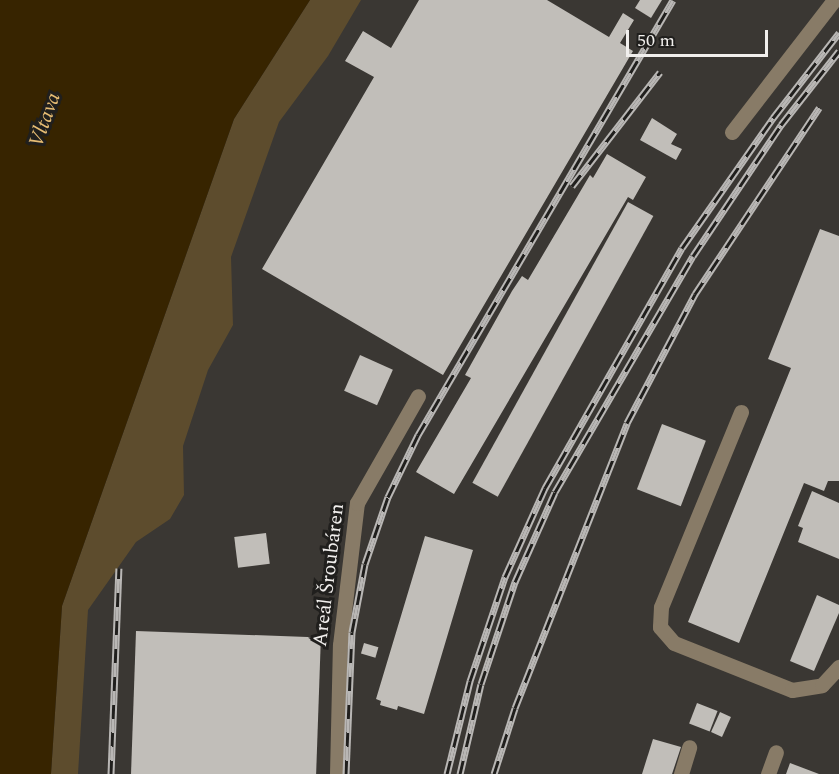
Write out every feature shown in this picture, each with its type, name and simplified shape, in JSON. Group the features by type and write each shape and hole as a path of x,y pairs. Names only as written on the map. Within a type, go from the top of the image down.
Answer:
{"lane":[{"path":"732,132 834,0"},
{"name":"Areál Šroubáren","path":"337,774 340,645 357,503 418,396"},
{"path":"741,412 661,607 660,627 674,643 792,690 822,685 839,667"},
{"path":"681,774 689,747"},
{"path":"768,774 776,752"}],"shaded area":[{"path":"310,0 361,0 328,56 279,122 231,257 233,325 208,370 183,446 184,495 170,519 136,542 88,610 78,774 51,774 62,606 234,119"}],"water":[{"name":"Vltava","path":"0,0 310,0 234,119 62,606 51,774 0,774"}],"building":[{"path":"419,0 547,0 609,37 623,13 634,20 620,43 633,51 443,375 262,269 374,77 345,61 363,31 391,48"},
{"path":"640,0 662,0 651,18 635,8"},
{"path":"652,118 677,134 671,144 682,149 676,160 640,140"},
{"path":"607,154 646,177 633,200 628,197 454,494 416,472 471,378 465,375 512,291 522,276 528,280 590,175 593,178"},
{"path":"628,202 653,216 498,497 472,483"},
{"path":"820,229 839,236 839,481 828,481 824,491 804,483 739,643 688,622 791,368 768,359"},
{"path":"360,355 393,370 377,405 344,391"},
{"path":"662,424 706,441 681,506 637,489"},
{"path":"812,491 839,503 839,559 798,542 803,528 798,526"},
{"path":"266,533 270,564 238,568 234,537"},
{"path":"425,536 473,550 424,714 398,706 397,710 380,705 381,701 376,699"},
{"path":"817,595 839,605 839,613 814,671 790,661"},
{"path":"136,631 321,637 316,774 131,774"},
{"path":"364,643 378,647 375,658 361,654"},
{"path":"697,703 718,711 710,731 689,724"},
{"path":"720,712 731,717 722,737 711,732"},
{"path":"653,739 681,747 672,774 642,774"},
{"path":"790,763 819,774 786,774"}],"railway":[{"path":"346,774 352,632 365,564 388,497 418,435 673,0"},
{"path":"447,774 470,681 505,577 545,488 682,248 773,118 839,33"},
{"path":"460,774 481,684 515,582 555,492 693,256 781,125 839,51"},
{"path":"572,186 660,72"},
{"path":"494,774 515,708 627,423 695,294 819,108"},
{"path":"111,774 119,568"}]}
